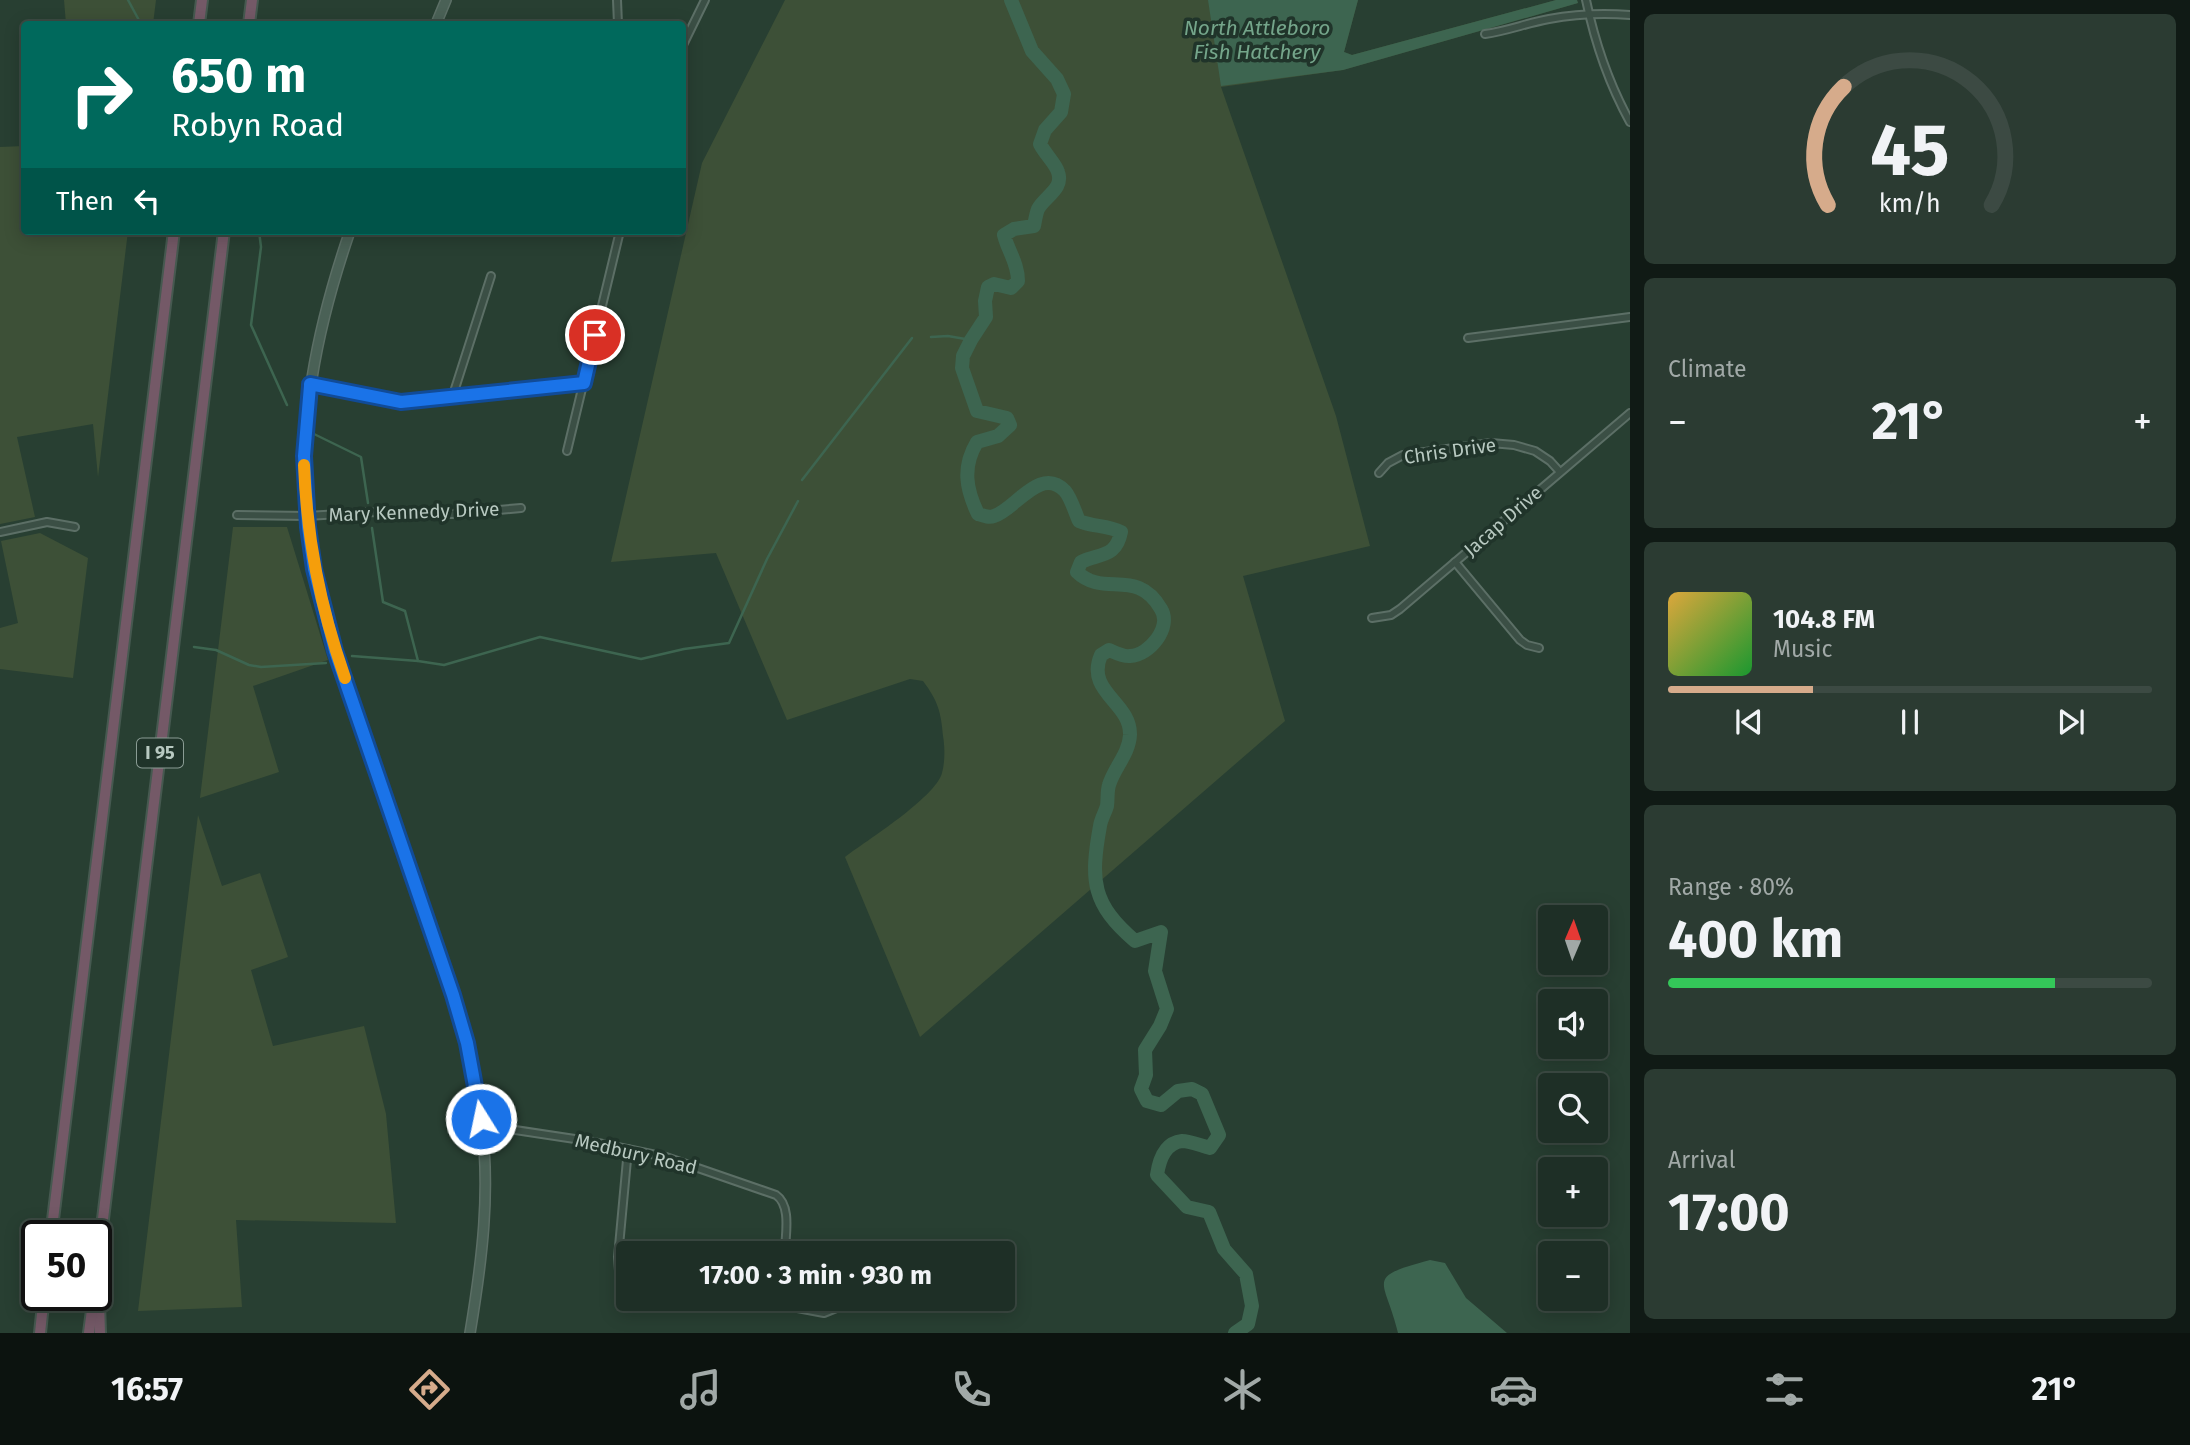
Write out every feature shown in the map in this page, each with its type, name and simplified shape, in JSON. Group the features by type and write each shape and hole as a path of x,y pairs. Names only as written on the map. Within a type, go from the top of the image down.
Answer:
{"highway":[{"path":"199,21 202,0"},
{"path":"249,21 252,0"},
{"name":"I 95","path":"53,1220 174,235"},
{"name":"I 95","path":"103,1220 224,235"},
{"path":"32,1333 40,1311"},
{"path":"40,1333 43,1311"},
{"path":"89,1333 92,1311"},
{"path":"99,1311 100,1333"}],"main road":[{"path":"437,21 446,0"},
{"path":"349,235 330,295 310,384 304,456 307,516 314,569 330,631 467,1043 482,1125 487,1195 485,1231 470,1333"}],"street":[{"path":"617,0 618,21"},
{"path":"686,39 705,0"},
{"path":"1586,0 1616,96 1630,122"},
{"path":"1485,34 1507,31 1548,19 1589,14 1630,16"},
{"path":"567,451 619,235"},
{"path":"452,398 491,276"},
{"path":"1468,338 1630,317"},
{"path":"310,384 387,401 452,398 584,383"},
{"name":"Jacap Drive","path":"1372,618 1396,612 1630,413"},
{"name":"Chris Drive","path":"1379,473 1388,463 1403,455 1492,443 1514,444 1535,451 1560,472"},
{"name":"Mary Kennedy Drive","path":"237,515 307,516 373,512 452,514 521,508"},
{"path":"0,532 47,522 75,527"},
{"path":"1455,562 1520,640 1539,648"},
{"name":"Medbury Road","path":"482,1125 628,1149 693,1165 776,1195 784,1203 785,1241"},
{"path":"620,1241 628,1149"}],"shaded area":[{"path":"64,0 156,0 153,21 66,21"},
{"path":"785,0 1358,0 1344,52 1352,55 1556,0 1577,0 1578,3 1343,70 1221,87 1336,416 1370,546 1243,576 1285,721 920,1037 845,857 914,806 937,783 942,773 944,750 941,720 938,707 928,688 923,681 910,679 787,720 716,553 611,562 702,163"},
{"path":"21,146 21,235 128,235 98,477 93,424 17,437 35,517 0,524 0,147"},
{"path":"233,527 287,527 328,660 253,686 279,772 200,798"},
{"path":"40,533 88,558 73,678 0,669 0,628 18,623 1,541"},
{"path":"198,815 222,886 260,873 288,957 251,970 273,1046 364,1026 386,1114 396,1223 236,1220 242,1307 138,1311"}],"water":[{"name":"North Attleboro Fish Hatchery","path":"1208,0 1358,0 1344,52 1352,55 1556,0 1577,0 1578,3 1343,70 1221,86"},
{"path":"1430,1260 1445,1263 1466,1298 1507,1333 1398,1333 1384,1283 1395,1271"}],"waterway":[{"path":"128,0 139,21"},
{"path":"1011,0 1032,51 1057,79 1064,94 1061,112 1045,130 1040,144 1055,166 1059,178 1056,188 1038,209 1034,226 1014,229 1004,235 1018,281 1011,288 994,284 988,287 986,317 963,356 962,368 977,411 1007,418 1010,425 998,436 977,442 969,460 968,487 978,514 990,517 1002,512 1037,486 1056,484 1067,494 1079,521 1121,532 1111,551 1081,562 1077,572 1098,583 1142,589 1152,596 1164,616 1161,632 1145,651 1128,656 1109,650 1101,655 1099,678 1103,688 1124,714 1130,735 1127,748 1108,787 1107,806 1097,845 1095,877 1102,903 1135,941 1161,932 1155,971 1167,1009 1145,1050 1146,1075 1141,1089 1147,1101 1161,1105 1178,1091 1192,1089 1202,1094 1219,1135 1210,1148 1185,1141 1171,1145 1161,1159 1157,1175 1187,1207 1209,1212 1224,1249 1246,1274 1252,1306 1248,1324 1235,1333"},
{"path":"260,235 261,247 251,325 287,405"},
{"path":"931,337 948,336 971,340"},
{"path":"802,480 912,338"},
{"path":"314,434 361,457 368,503"},
{"path":"372,528 383,602 405,611 418,661 444,665 540,637 641,659 684,649 729,643 767,559 798,501"},
{"path":"194,647 216,650 249,665 261,667 326,663"},
{"path":"352,656 418,661"}],"slow traffic":[{"path":"304,465 314,569 335,651 345,678"}],"route":[{"path":"481,1119 467,1043 453,995 335,651 314,569 308,527 304,456 310,384 401,402 584,383 595,335"}]}
